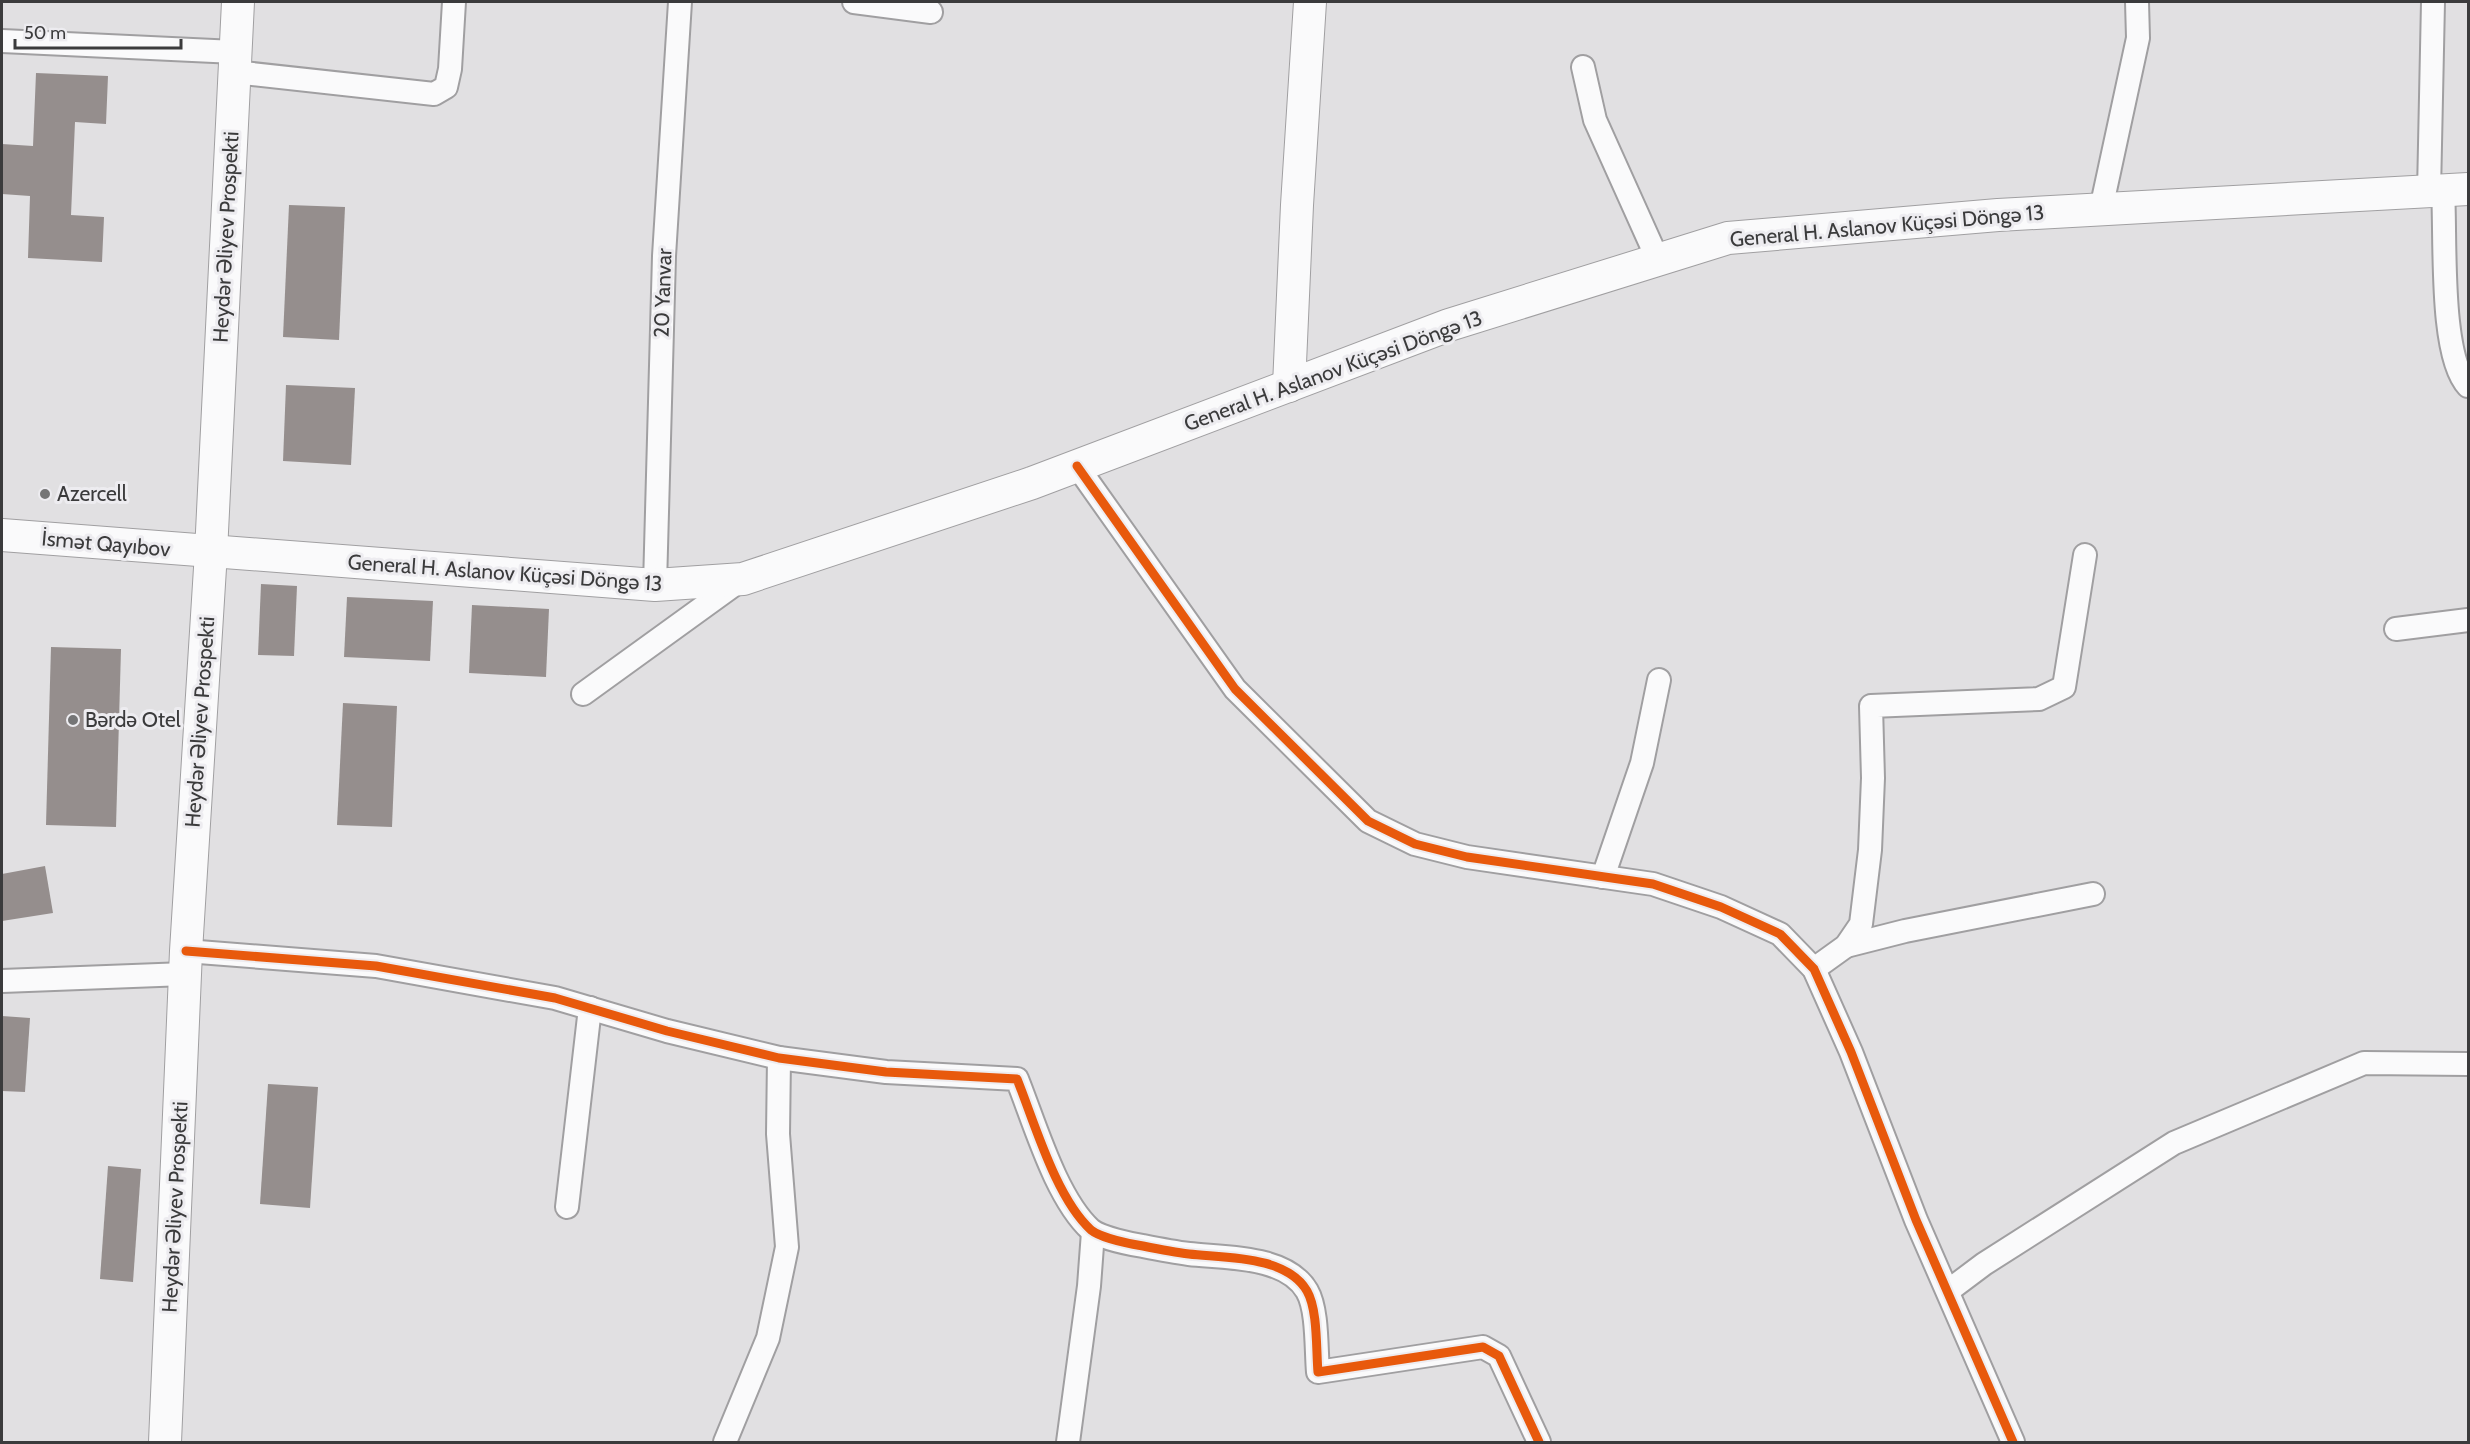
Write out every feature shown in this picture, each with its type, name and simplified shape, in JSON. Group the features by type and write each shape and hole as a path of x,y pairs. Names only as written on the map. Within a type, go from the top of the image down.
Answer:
{"main road":[{"name":"Heydər Əliyev Prospekti","path":"165,1443 186,962 211,552 238,2"},
{"path":"1290,386 1297,205 1310,2"},
{"name":"General H. Aslanov Küçəsi Döngə 13","path":"211,552 655,585 743,579 1020,487 1449,325 1728,238 2101,209 2447,191"},
{"name":"İsmət Qayıbov","path":"2,535 211,552"}],"street":[{"path":"2,41 235,62 434,94 446,87 450,69 454,2"},
{"name":"20 Yanvar","path":"655,585 664,256 680,2"},
{"path":"854,2 931,12"},
{"path":"2101,209 2138,38 2137,2"},
{"path":"2433,2 2447,191 2447,327 2456,368 2469,386"},
{"path":"1582,67 1595,120 1658,260"},
{"path":"1077,466 1235,689 1368,821 1415,844 1467,857 1653,884 1721,907 1780,934 1814,969 1851,1052 1916,1220 2013,1443"},
{"path":"1814,969 1845,946 1861,924 1870,850 1873,778 1871,706 2039,699 2064,687 2085,555"},
{"path":"582,694 743,579"},
{"path":"2396,629 2469,620"},
{"path":"1603,877 1642,763 1659,680"},
{"path":"1845,946 1905,931 2093,894"},
{"path":"2,981 186,962 376,966 555,998 667,1031 779,1058 886,1072 1017,1079 1052,1167 1073,1210 1093,1232 1130,1244 1189,1254 1254,1260 1289,1273 1306,1291 1313,1312 1318,1372 1483,1347 1499,1356 1539,1443"},
{"path":"567,1207 590,1008"},
{"path":"725,1443 768,1338 787,1247 778,1134 779,1058"},
{"path":"1948,1291 1984,1264 2174,1143 2364,1063 2469,1064"},
{"path":"1068,1443 1089,1286 1093,1232"}],"building":[{"path":"36,73 108,76 106,124 75,122 71,215 104,217 102,262 28,258 30,196 2,194 2,144 33,146"},
{"path":"289,205 345,207 339,340 283,337"},
{"path":"286,385 355,388 351,465 283,461"},
{"path":"261,584 297,586 294,656 258,655"},
{"path":"347,597 433,601 430,661 344,657"},
{"path":"472,605 549,609 546,677 469,673"},
{"path":"51,647 121,649 116,827 46,825"},
{"path":"343,703 397,706 392,827 337,825"},
{"path":"45,866 53,913 2,921 2,874"},
{"path":"2,1016 30,1018 25,1092 2,1091"},
{"path":"268,1084 318,1087 310,1208 260,1204"},
{"path":"108,1166 141,1169 133,1282 100,1279"}],"cycle path":[{"path":"1077,466 1235,689 1368,821 1415,844 1467,857 1653,884 1721,907 1780,934 1814,969 1851,1052 1916,1220 2013,1442"},
{"path":"186,951 376,966 555,998 667,1031 779,1058 886,1072 1017,1079 1057,1180 1067,1199 1091,1230 1131,1244 1183,1253 1253,1260 1285,1271 1297,1279 1311,1299 1315,1319 1318,1372 1483,1347 1499,1356 1539,1442"}],"place":[{"name":"Azercell","path":"45,494"},
{"name":"Bərdə Otel","path":"73,720"}]}
